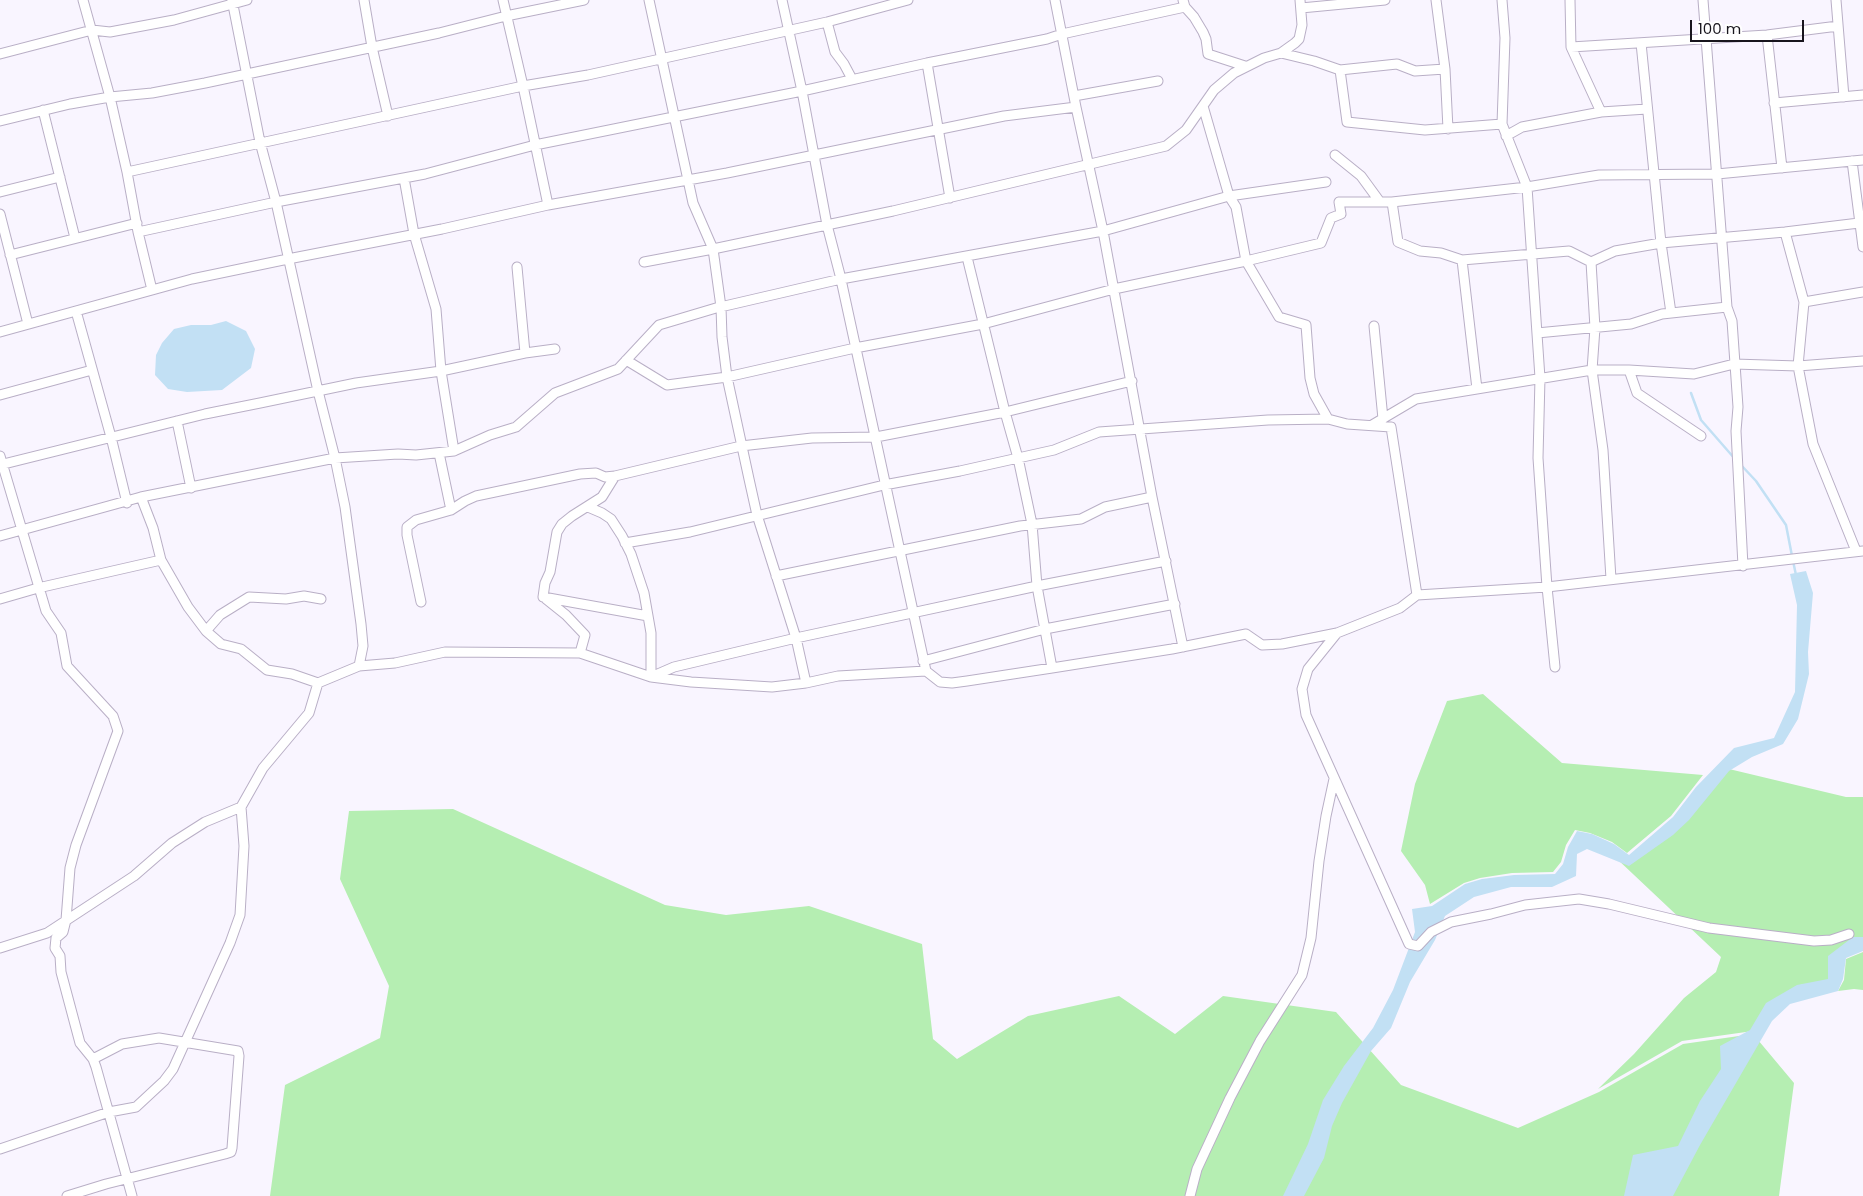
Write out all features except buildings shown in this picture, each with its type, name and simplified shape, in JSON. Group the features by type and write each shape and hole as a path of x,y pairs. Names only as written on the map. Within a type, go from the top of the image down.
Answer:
{"street":[{"path":"82,0 110,97 152,290"},
{"path":"0,54 92,30 110,32 149,25 191,16 233,2 247,0"},
{"path":"364,0 372,47 388,116"},
{"path":"503,0 548,204"},
{"path":"0,121 43,110 110,97 152,93 584,0"},
{"path":"650,0 693,204 713,249 721,307 722,337 727,377 757,515 796,638 806,683"},
{"path":"782,0 802,91 827,225 876,437 884,485 923,661 926,671 940,682 952,683 1052,668 1183,647 1246,634 1262,645 1282,644 1337,633 1400,608 1417,594 1547,587 1743,566 1860,551 1813,444 1798,366 1804,302 1785,232"},
{"path":"127,172 523,86 588,75 827,22 908,0"},
{"path":"1055,0 1103,231 1152,498 1183,647"},
{"path":"644,262 950,198 1166,146 1186,130 1223,81 1234,72 1281,52 1299,39 1302,25 1301,4 1385,0"},
{"path":"1436,0 1445,69 1448,129"},
{"path":"1502,0 1505,38 1502,124 1527,187 1540,378 1538,458 1547,587 1555,666"},
{"path":"1570,0 1571,47 1601,112"},
{"path":"1703,0 1727,307 1732,321 1738,407 1736,431 1743,566"},
{"path":"1836,0 1844,97"},
{"path":"233,2 260,142 276,202 318,391 335,458 348,526 362,624 363,646 359,666"},
{"path":"10,256 75,238 404,178 535,145 1047,39 1184,3 1203,32 1208,54 1245,66"},
{"path":"827,22 835,52 852,79"},
{"path":"1571,47 1767,35 1838,26"},
{"path":"1767,35 1782,168"},
{"path":"1641,43 1653,174 1671,313"},
{"path":"1281,52 1340,70 1397,64 1415,71 1445,69"},
{"path":"927,63 950,198"},
{"path":"1340,70 1347,122 1425,130 1502,124"},
{"path":"1074,96 1158,80"},
{"path":"1774,103 1863,95"},
{"path":"0,332 192,279 414,234 548,204 813,156 1004,116 1076,106"},
{"path":"1203,106 1229,196 1236,207 1246,261 1279,318 1306,325 1310,378 1314,394 1328,419"},
{"path":"1506,136 1522,127 1601,112 1648,109"},
{"path":"43,110 75,238"},
{"path":"1335,155 1361,176 1380,202"},
{"path":"626,360 667,384 727,377 855,348 983,324 1114,289 1321,243 1331,218 1341,214 1339,202 1392,202 1527,187 1599,174 1717,174 1863,160"},
{"path":"1852,161 1863,247"},
{"path":"0,192 60,177"},
{"path":"404,178 414,234 436,309 440,370 454,451"},
{"path":"0,536 141,497 335,458 454,451 490,435 516,427 555,393 618,369 659,326 721,307 841,279 1103,231 1229,196 1326,182"},
{"path":"1392,202 1398,242 1420,251 1441,253 1462,260 1569,251 1591,262"},
{"path":"0,214 28,324"},
{"path":"1591,262 1614,251 1661,243 1785,232 1859,223"},
{"path":"967,257 1018,458 1032,524 1037,586 1052,668"},
{"path":"1462,260 1477,389"},
{"path":"1591,262 1595,328 1592,370 1603,450 1611,579"},
{"path":"517,267 525,353"},
{"path":"1804,302 1863,292"},
{"path":"1537,333 1632,324 1662,314 1727,307"},
{"path":"76,312 127,502"},
{"path":"1374,326 1383,419"},
{"path":"132,1196 93,1059 80,1043 61,972 60,956 55,948 56,938 64,932 70,868 76,845 118,731 113,716 67,666 61,633 46,611 1,462 177,421 356,383 555,349"},
{"path":"1372,425 1416,399 1592,370 1694,374 1734,364 1798,366 1863,361"},
{"path":"0,395 92,370"},
{"path":"1628,370 1637,393 1702,436"},
{"path":"421,602 406,535 407,527 416,520 451,510 476,496 580,474 596,473 605,477 615,476 742,446 812,438 876,437 1005,412 1132,381"},
{"path":"625,543 690,532 884,485 1054,450 1099,432 1268,420 1328,419 1347,424 1391,427 1417,594"},
{"path":"177,421 191,488"},
{"path":"439,452 451,510"},
{"path":"543,597 545,583 550,572 557,532 562,524 602,497 615,476"},
{"path":"141,497 153,528 161,560 188,607 206,631 221,644 241,650 267,670 292,674 318,683 359,666 395,663 445,652 580,653 651,677 691,682 772,687 806,683 838,676 926,671"},
{"path":"776,576 1032,524 1081,519 1105,507 1152,498"},
{"path":"588,507 602,513 611,520 631,554 644,593 651,633 651,677"},
{"path":"0,599 38,588 161,560"},
{"path":"651,677 674,667 796,638 1037,586 1166,561"},
{"path":"206,631 220,615 249,597 286,599 304,596 321,599"},
{"path":"543,597 566,615 585,635 580,653"},
{"path":"543,597 648,616"},
{"path":"923,661 1045,629 1175,604"},
{"path":"1337,633 1308,669 1302,689 1306,715 1409,944 1418,946 1431,932 1451,922 1525,905 1579,899 1609,904 1709,928 1814,941 1831,940 1849,934"},
{"path":"0,1149 108,1112 136,1106 173,1069 230,943 240,915 244,846 241,807 263,768 309,713 318,683"},
{"path":"1190,1196 1197,1169 1234,1090 1260,1041 1302,975 1311,938 1319,861 1334,779"},
{"path":"0,948 47,933 134,876 172,843 205,822 241,807"},
{"path":"66,1196 128,1178 225,1154 231,1152 232,1148 238,1051 159,1038 122,1044 93,1059"}],"green space":[{"path":"1483,694 1562,763 1703,775 1671,816 1627,853 1612,842 1590,833 1575,830 1566,845 1561,862 1553,872 1512,873 1480,878 1464,883 1430,904 1425,885 1401,851 1415,784 1447,701"},
{"path":"1729,769 1846,797 1863,797 1863,937 1856,937 1831,980 1800,985 1753,1031 1682,1041 1598,1089 1634,1054 1684,998 1716,972 1721,957 1616,858 1630,864"},
{"path":"453,809 665,905 726,915 809,906 922,944 933,1039 957,1059 1028,1016 1119,996 1175,1034 1223,996 1336,1012 1401,1085 1518,1128 1599,1092 1683,1044 1753,1034 1794,1083 1779,1196 270,1196 285,1085 380,1038 389,986 340,879 349,811"},
{"path":"1863,952 1863,990 1838,991 1844,980 1846,959"}],"water":[{"path":"226,321 246,331 255,349 251,368 222,390 187,392 168,389 155,375 156,355 162,343 174,329 191,325 211,325"},
{"path":"1806,571 1813,593 1808,652 1809,674 1798,719 1783,744 1752,757 1729,771 1689,820 1673,835 1629,866 1587,849 1577,854 1576,876 1552,887 1511,887 1474,897 1445,916 1435,940 1410,982 1391,1028 1371,1051 1342,1103 1332,1126 1324,1158 1304,1196 1283,1196 1308,1144 1323,1100 1344,1066 1373,1028 1393,990 1415,932 1412,909 1432,906 1465,884 1482,879 1514,875 1555,874 1563,864 1568,847 1577,831 1592,834 1614,844 1629,855 1673,817 1696,787 1734,748 1774,738 1795,692 1797,605 1790,574"},
{"path":"1853,937 1863,937 1863,951 1846,958 1843,979 1838,991 1790,1004 1772,1021 1700,1145 1673,1196 1624,1196 1633,1155 1678,1146 1700,1101 1721,1069 1720,1046 1750,1030 1766,1003 1797,985 1828,979 1828,956"}],"waterway":[{"path":"1691,393 1701,420 1735,459"},
{"path":"1741,465 1756,481 1786,525 1792,556"},
{"path":"1793,561 1796,575"}]}
